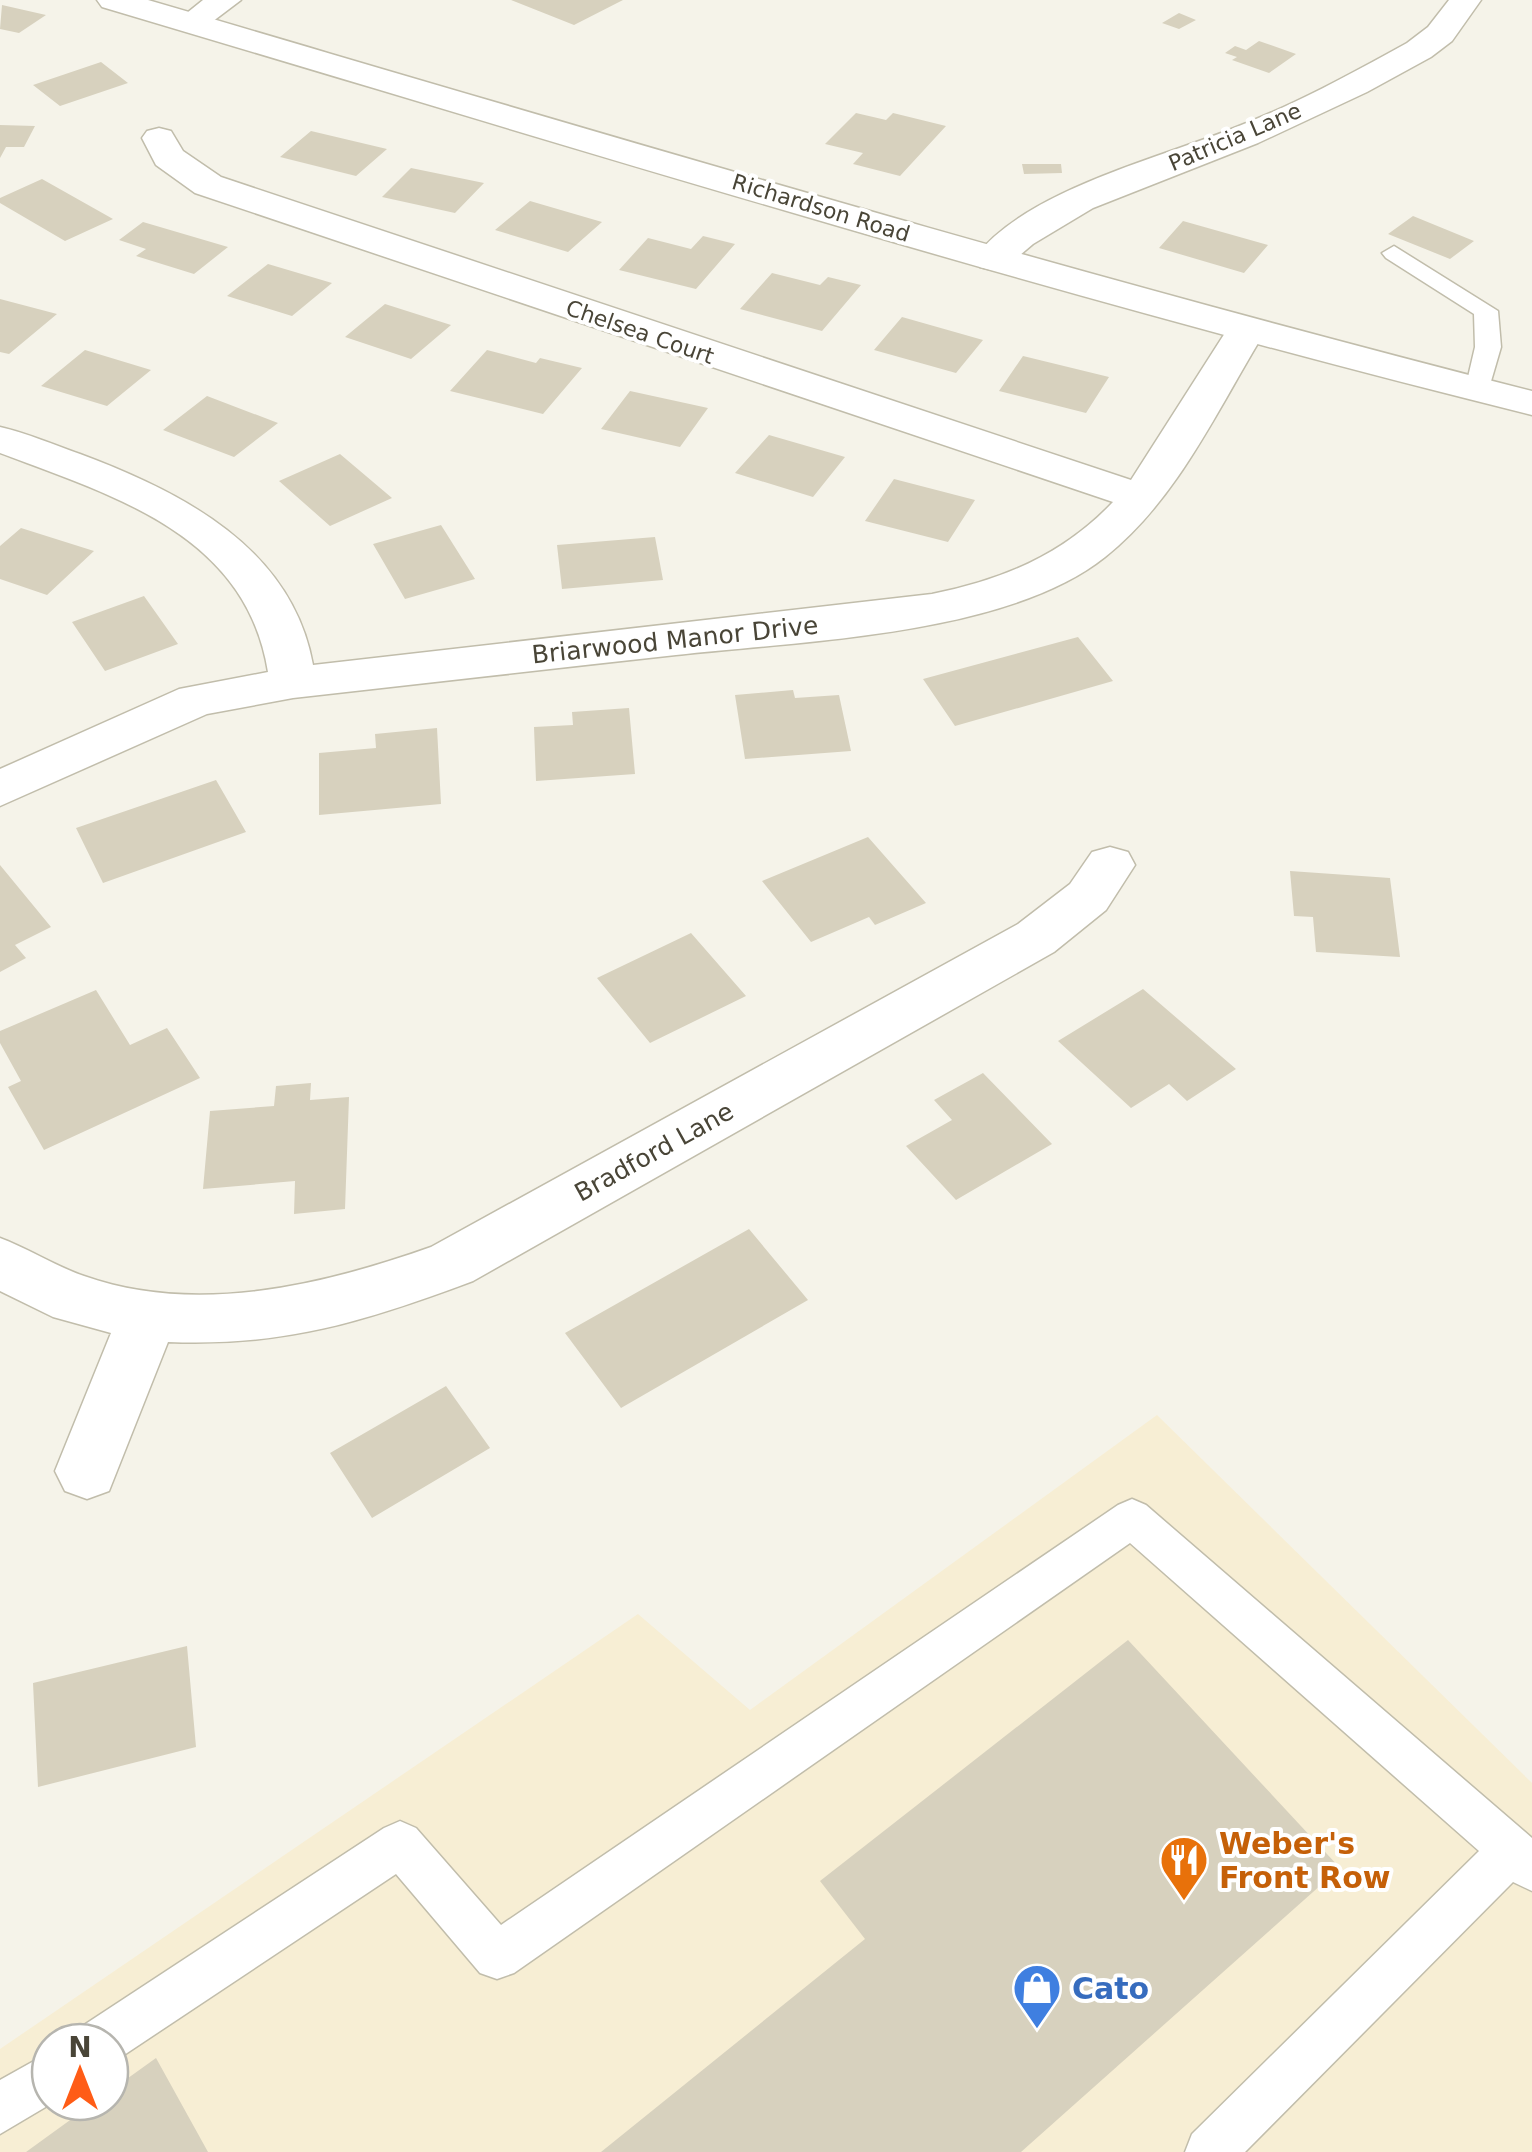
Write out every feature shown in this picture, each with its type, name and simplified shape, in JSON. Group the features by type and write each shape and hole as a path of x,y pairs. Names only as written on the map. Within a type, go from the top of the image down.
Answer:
{"street":[{"name":"Richardson Road","path":"113,0 993,259 1246,330 1532,403"},
{"path":"193,21 225,0"},
{"name":"Patricia Lane","path":"993,259 1040,221 1134,178 1252,133 1418,50 1440,34 1465,0"},
{"name":"Chelsea Court","path":"159,138 169,157 208,185 1140,497"},
{"name":"Briarwood Manor Drive","path":"0,789 196,700 293,683 948,608 1014,588 1071,560 1112,529 1140,497 1246,330"},
{"path":"0,439 152,498 235,554 262,589 281,626 293,683"},
{"name":"Bradford Lane","path":"0,1263 74,1298 148,1316 227,1319 308,1309 452,1264 1036,938 1088,897 1110,865"},
{"path":"87,1471 148,1316"}],"lane":[{"path":"1394,253 1486,312 1488,348 1478,390"},
{"path":"130,2023 400,1844 497,1956 1132,1518 1522,1859 1210,2152"},
{"path":"0,2109 30,2089"}],"shaded area":[{"path":"1157,1415 1532,1783 1532,2152 0,2152 0,2049 30,2029 30,2122 130,2122 130,2022 40,2022 638,1614 750,1710"}],"building":[{"path":"511,0 623,0 574,25"},
{"path":"2,5 46,15 19,33 0,29"},
{"path":"1179,13 1196,20 1179,29 1162,23"},
{"path":"1259,41 1296,54 1269,73 1232,60 1237,57 1225,53 1235,46 1246,50"},
{"path":"101,62 128,83 60,106 33,85"},
{"path":"856,113 886,120 893,113 946,126 900,176 853,164 863,153 825,144"},
{"path":"0,125 35,126 24,147 6,147 0,158"},
{"path":"311,131 387,149 356,176 280,157"},
{"path":"1022,164 1061,164 1062,173 1024,174"},
{"path":"411,168 484,183 455,213 382,197"},
{"path":"42,179 113,219 65,241 0,203 0,198"},
{"path":"530,201 602,222 568,252 495,230"},
{"path":"1413,216 1474,241 1450,259 1388,234"},
{"path":"1183,221 1268,245 1244,273 1159,248"},
{"path":"143,222 228,247 194,274 136,256 146,249 119,240"},
{"path":"703,236 735,244 696,289 619,270 648,238 691,249"},
{"path":"268,264 332,283 292,316 227,296"},
{"path":"772,273 820,285 828,277 861,285 822,331 740,309"},
{"path":"0,299 57,314 9,354 0,352"},
{"path":"385,304 451,325 411,359 345,337"},
{"path":"902,317 983,340 956,373 874,350"},
{"path":"85,350 151,370 107,406 41,386"},
{"path":"487,350 536,363 540,358 582,368 543,414 450,391"},
{"path":"1023,356 1109,377 1086,413 999,391"},
{"path":"630,391 708,408 680,447 601,429"},
{"path":"207,396 278,423 234,457 163,430"},
{"path":"769,435 845,457 813,497 735,473"},
{"path":"340,454 392,498 330,526 279,481"},
{"path":"894,479 975,500 948,542 865,521"},
{"path":"441,525 475,579 405,599 373,544"},
{"path":"21,528 94,551 47,595 0,579 0,546"},
{"path":"655,537 663,580 562,589 557,545"},
{"path":"144,596 178,644 105,671 72,622"},
{"path":"1078,637 1113,681 955,726 923,679"},
{"path":"793,690 795,698 839,695 851,751 745,759 735,695"},
{"path":"629,708 635,774 536,781 534,727 573,725 572,712"},
{"path":"437,728 441,804 319,815 319,753 376,748 375,734"},
{"path":"216,780 246,832 103,883 76,828"},
{"path":"868,837 926,903 875,925 869,917 811,942 762,881"},
{"path":"0,865 51,927 15,945 26,958 0,972"},
{"path":"1290,871 1390,878 1400,957 1316,952 1313,917 1294,916"},
{"path":"691,933 746,996 650,1043 597,978"},
{"path":"1143,989 1236,1069 1187,1101 1169,1084 1131,1108 1058,1041"},
{"path":"96,990 130,1045 167,1028 200,1078 44,1150 8,1087 21,1081 0,1043 0,1031"},
{"path":"983,1073 1052,1144 956,1200 906,1146 952,1120 934,1100"},
{"path":"311,1083 310,1100 349,1097 345,1209 294,1214 295,1181 203,1189 210,1111 274,1106 276,1086"},
{"path":"749,1229 808,1300 621,1408 565,1333"},
{"path":"446,1386 490,1448 372,1518 330,1453"},
{"path":"1128,1640 1340,1868 1021,2152 601,2152 865,1939 820,1881"},
{"path":"187,1646 196,1747 38,1787 33,1683"},
{"path":"156,2058 208,2152 26,2152 67,2122 130,2122 130,2077"}],"place":[{"name":"Weber's Front Row","path":"1184,1902"},
{"name":"Cato","path":"1037,2030"}]}
